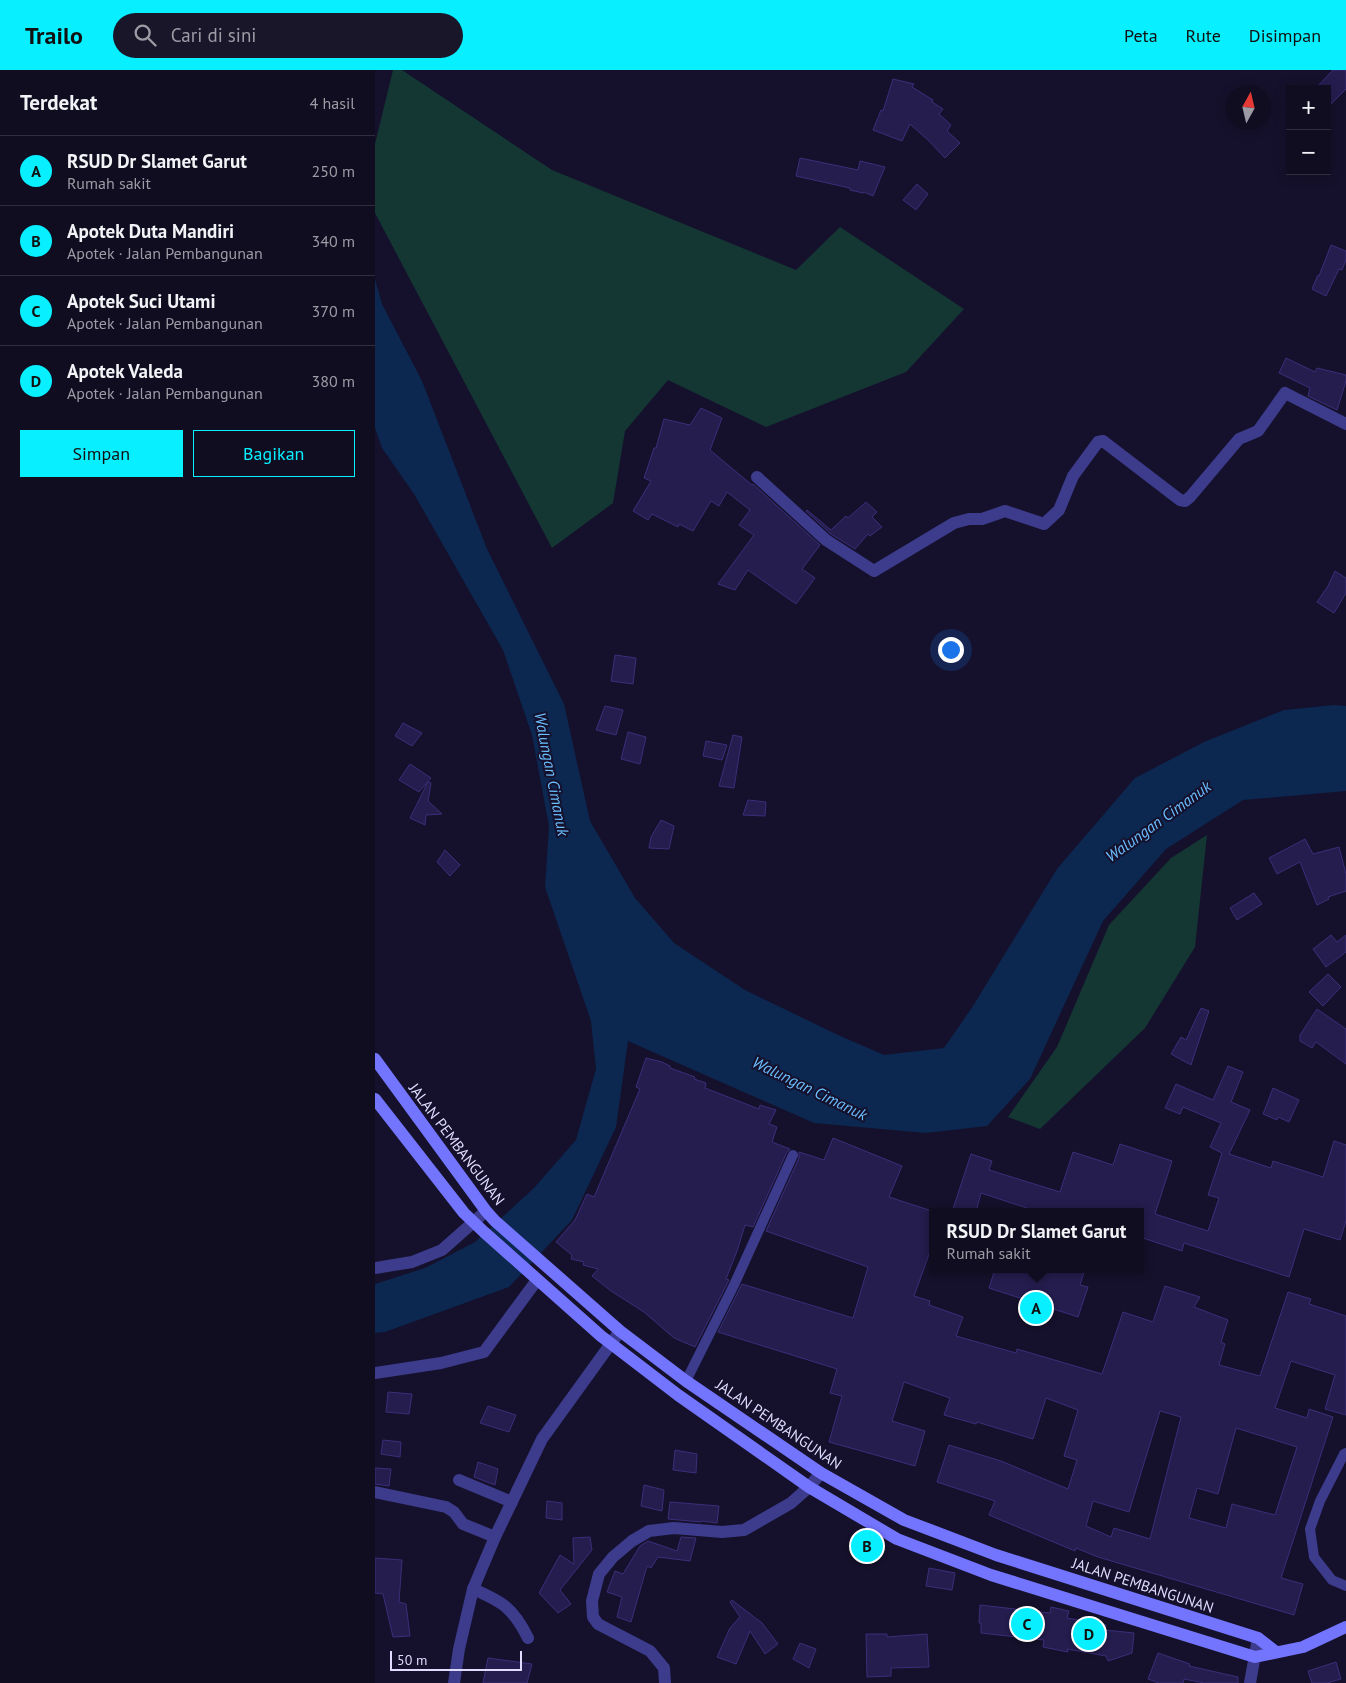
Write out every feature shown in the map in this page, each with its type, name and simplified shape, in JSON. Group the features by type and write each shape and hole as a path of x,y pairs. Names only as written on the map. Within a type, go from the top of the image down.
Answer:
{"main road":[{"name":"JALAN PEMBANGUNAN","path":"375,1059 491,1216 620,1331 686,1381 821,1473 904,1520 996,1555 1258,1638 1276,1652"},
{"path":"375,1099 474,1223 610,1343 693,1406 809,1487 897,1539 991,1575 1255,1658 1303,1647 1346,1627"}],"street":[{"path":"757,477 826,540 874,571 954,524 969,518 982,519 1005,511 1044,524 1059,510 1073,476 1098,442 1103,441 1180,500 1185,501 1239,439 1258,431 1285,393 1346,424"},
{"path":"375,1268 412,1262 442,1250 474,1223 491,1216"},
{"path":"375,1373 441,1363 484,1352 533,1276"},
{"path":"455,1683 459,1650 473,1589 495,1537 542,1439 620,1331"},
{"path":"665,1683 664,1668 650,1652 598,1624 593,1617 592,1602 599,1574 613,1557 632,1541 649,1531 674,1528 722,1532 744,1530 791,1503 821,1473"},
{"path":"459,1480 512,1502"},
{"path":"375,1492 446,1507 454,1512 463,1524 495,1537"},
{"path":"473,1589 490,1596 511,1610 519,1619 528,1638"},
{"path":"1250,1683 1258,1638"}],"lane":[{"path":"686,1381 735,1285 793,1155"},
{"path":"1346,1453 1320,1501 1310,1529 1314,1557 1332,1580 1346,1586"}],"green space":[{"path":"393,70 402,70 552,170 796,270 840,227 964,309 906,372 766,427 668,380 625,431 613,503 552,548 375,213 375,144"},
{"path":"1207,835 1195,947 1145,1028 1040,1129 1008,1117 1057,1047 1109,925 1171,858"}],"water":[{"name":"Walungan Cimanuk","path":"375,279 382,304 422,381 487,549 564,704 590,821 635,898 674,943 745,990 884,1055 944,1048 973,1006 1057,869 1135,778 1204,742 1284,710 1334,705 1346,706 1346,791 1243,800 1166,849 1103,921 1030,1079 987,1126 926,1133 814,1123 628,1041 616,1127 572,1220 509,1287 385,1332 375,1333 375,1284 425,1268 475,1242 533,1189 576,1140 596,1069 591,1021 545,887 549,826 532,735 503,650 414,494 382,448 375,428"}],"building":[{"path":"1333,70 1346,70 1346,89 1331,104 1331,85 1319,85"},
{"path":"893,79 914,84 912,87 933,100 932,102 943,109 939,114 951,125 947,131 960,143 945,158 910,124 902,141 873,130 881,110 883,111"},
{"path":"800,158 858,170 860,161 885,167 873,196 864,192 850,190 850,188 796,176"},
{"path":"917,184 928,194 916,210 903,200"},
{"path":"1331,245 1346,251 1346,260 1342,270 1339,269 1326,296 1312,289"},
{"path":"1286,358 1315,372 1317,368 1346,375 1337,410 1308,396 1310,388 1279,373"},
{"path":"701,408 722,418 710,450 753,484 820,545 802,569 815,578 796,604 748,570 735,590 718,584 754,535 739,525 750,510 727,492 719,506 711,501 693,531 679,524 678,527 652,514 648,520 633,511 651,481 644,478 654,448 656,448 664,419 690,425"},
{"path":"866,502 877,512 872,517 882,527 870,536 868,534 855,549 831,534 806,511 831,530 846,516 848,518"},
{"path":"1335,571 1346,578 1346,593 1334,613 1317,602"},
{"path":"615,655 636,658 633,684 611,681"},
{"path":"605,706 623,710 616,735 596,730"},
{"path":"403,723 422,733 412,746 395,736"},
{"path":"628,732 646,737 640,764 621,759"},
{"path":"733,735 742,737 734,788 719,786"},
{"path":"706,741 727,745 722,760 703,756"},
{"path":"410,764 431,778 419,792 399,780"},
{"path":"428,782 431,783 428,801 442,814 426,815 425,825 410,818"},
{"path":"748,800 766,802 765,816 743,815"},
{"path":"661,820 674,826 669,849 649,848 651,837"},
{"path":"1305,839 1313,854 1339,847 1346,874 1346,891 1328,897 1329,899 1317,905 1300,862 1277,874 1269,858"},
{"path":"445,850 460,865 450,876 437,862"},
{"path":"1254,893 1262,904 1237,920 1230,908"},
{"path":"1331,935 1337,942 1346,935 1346,952 1326,967 1313,949"},
{"path":"1328,974 1341,987 1323,1006 1309,992"},
{"path":"1201,1008 1209,1011 1191,1065 1171,1054 1181,1037 1186,1040"},
{"path":"1317,1009 1346,1029 1346,1064 1316,1042 1312,1048 1300,1041 1300,1035"},
{"path":"646,1058 662,1062 670,1066 670,1068 695,1077 694,1079 706,1083 705,1088 759,1109 760,1105 776,1110 769,1124 777,1127 772,1142 790,1149 753,1227 745,1225 726,1279 729,1280 695,1347 674,1338 644,1312 611,1291 592,1276 598,1269 583,1265 584,1262 571,1259 572,1255 556,1242 575,1220 587,1194 594,1197 640,1089 636,1087"},
{"path":"1228,1066 1243,1072 1231,1102 1250,1110 1229,1154 1271,1168 1273,1161 1323,1177 1334,1141 1346,1145 1346,1221 1340,1240 1304,1229 1289,1277 1184,1243 1182,1251 1144,1238 1144,1208 1027,1208 981,1193 977,1208 953,1208 971,1154 992,1161 989,1170 1060,1192 1073,1152 1113,1165 1120,1144 1172,1161 1155,1214 1208,1231 1219,1198 1208,1195 1222,1153 1210,1147 1221,1123 1183,1107 1180,1114 1165,1108 1176,1084 1213,1100"},
{"path":"1273,1088 1299,1100 1289,1122 1278,1117 1277,1120 1263,1114"},
{"path":"833,1138 902,1166 889,1197 929,1210 929,1254 914,1296 930,1301 929,1305 963,1317 956,1336 1016,1353 1017,1349 1102,1374 1123,1312 1153,1322 1165,1286 1200,1297 1194,1307 1228,1320 1221,1342 1225,1344 1219,1365 1260,1376 1288,1292 1311,1299 1309,1304 1346,1316 1346,1415 1325,1409 1335,1375 1291,1361 1275,1408 1307,1418 1309,1409 1333,1417 1281,1578 1303,1584 1294,1615 1098,1557 1076,1548 1075,1551 989,1515 995,1501 937,1482 949,1445 1001,1461 1068,1489 1077,1460 1064,1456 1078,1410 1046,1398 1033,1439 977,1422 976,1424 944,1415 950,1398 904,1382 892,1421 925,1431 915,1466 829,1442 842,1396 830,1393 837,1369 718,1332 742,1284 853,1318 868,1267 766,1231 799,1158 799,1152 824,1160","holes":["1160,1411 1181,1417 1150,1539 1114,1528 1111,1537 1086,1526 1093,1501 1129,1512","1236,1428 1297,1447 1275,1515 1232,1504 1226,1528 1189,1518 1197,1488 1218,1494"]},
{"path":"994,1273 1084,1273 1080,1285 1088,1287 1078,1317 989,1288"},
{"path":"388,1392 412,1394 409,1414 386,1412"},
{"path":"488,1406 516,1415 509,1432 480,1423"},
{"path":"383,1440 401,1442 400,1457 381,1454"},
{"path":"675,1450 697,1454 696,1473 673,1470"},
{"path":"478,1462 498,1469 495,1485 474,1477"},
{"path":"375,1468 391,1469 389,1486 375,1484"},
{"path":"644,1485 664,1490 662,1511 641,1506"},
{"path":"547,1501 562,1503 562,1520 546,1518"},
{"path":"670,1502 719,1506 717,1523 668,1519"},
{"path":"590,1537 592,1550 560,1590 571,1604 558,1613 539,1593 560,1555 574,1564 573,1538"},
{"path":"681,1537 696,1538 690,1561 658,1557 651,1568 647,1566 631,1622 617,1617 622,1597 607,1592 615,1571 623,1574 640,1546 648,1541 677,1551"},
{"path":"375,1558 402,1560 399,1602 406,1604 410,1636 393,1637 383,1594 375,1593"},
{"path":"929,1568 955,1573 952,1590 926,1586"},
{"path":"732,1600 762,1623 778,1644 765,1654 750,1631 736,1664 717,1657 730,1628 740,1617 730,1602"},
{"path":"980,1605 1050,1613 1051,1607 1069,1611 1067,1618 1106,1625 1105,1630 1134,1633 1132,1653 1108,1661 1106,1656 1043,1647 1044,1640 981,1633 981,1623 979,1623"},
{"path":"866,1634 887,1634 887,1637 927,1634 929,1667 891,1668 891,1676 867,1677"},
{"path":"800,1643 816,1649 809,1668 793,1659"},
{"path":"1158,1653 1190,1664 1189,1666 1238,1677 1238,1683 1204,1683 1184,1679 1183,1683 1159,1683 1148,1679"},
{"path":"488,1658 532,1664 527,1683 483,1683"},
{"path":"1336,1662 1341,1679 1327,1683 1312,1683 1308,1671"}],"place":[{"name":"RSUD Dr Slamet Garut","path":"1036,1308"},
{"name":"Apotek Duta Mandiri","path":"867,1546"},
{"name":"Apotek Suci Utami","path":"1027,1624"},
{"name":"Apotek Valeda","path":"1089,1634"}]}
